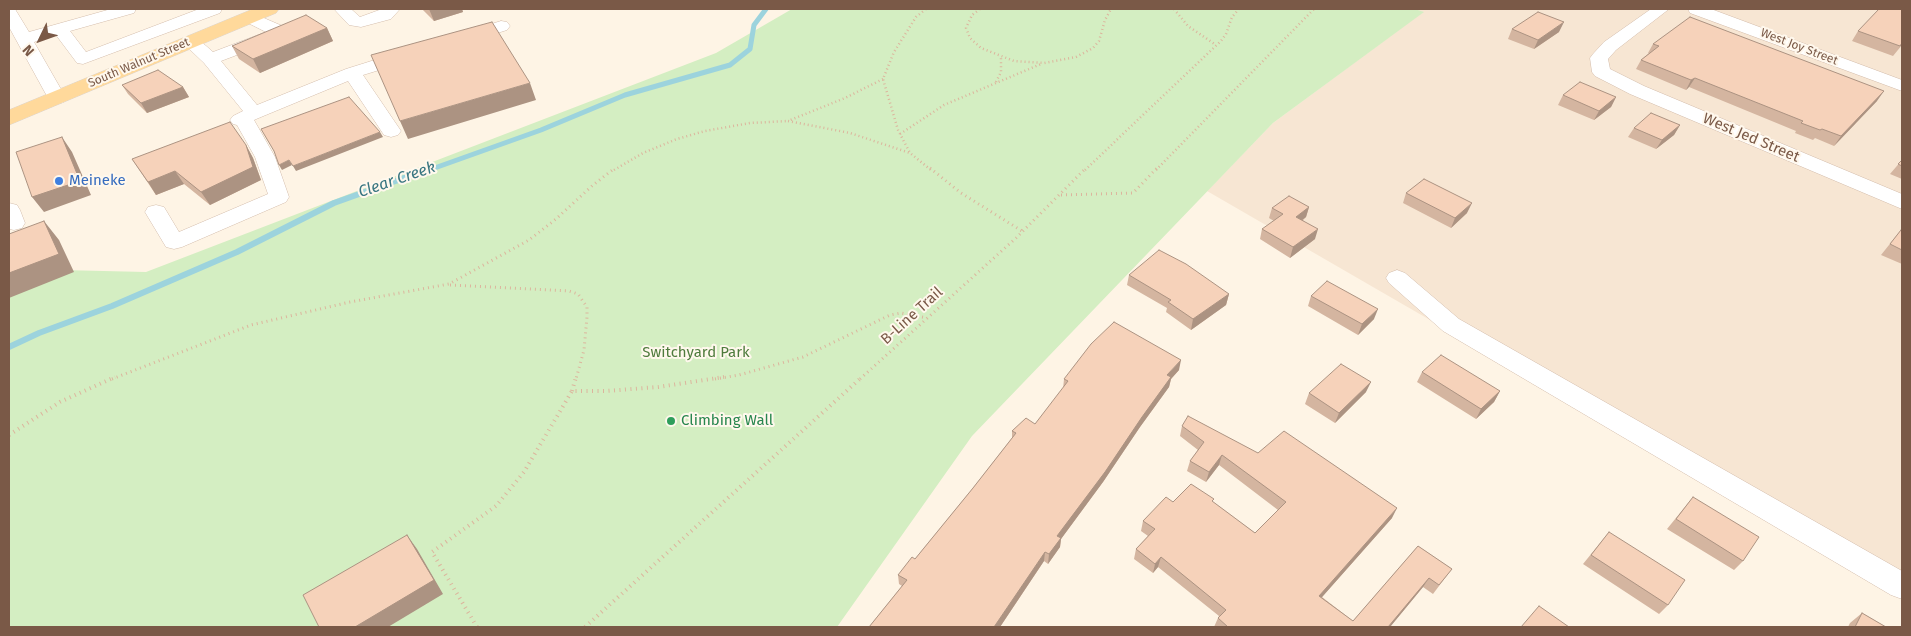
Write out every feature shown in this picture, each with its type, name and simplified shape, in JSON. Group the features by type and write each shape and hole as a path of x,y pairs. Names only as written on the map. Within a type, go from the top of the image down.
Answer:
{"main road":[{"name":"South Walnut Street","path":"9,118 191,42 237,18 269,9"}],"street":[{"path":"17,35 60,29 128,9"},
{"path":"60,29 83,59 214,9"},
{"path":"342,9 355,20 361,22 385,15 392,9"},
{"name":"West Jed Street","path":"1661,9 1610,46 1599,58 1601,72 1638,90 1902,202"},
{"name":"West Joy Street","path":"1696,9 1902,86"},
{"path":"9,12 17,35 58,98"},
{"path":"210,59 288,29 237,18"},
{"path":"237,18 259,41"},
{"path":"445,44 501,26"},
{"path":"156,212 174,242 279,197 265,157 240,119 210,59 191,42"},
{"path":"240,119 352,74 426,50"},
{"path":"352,74 391,131"},
{"path":"1397,278 1451,325 1902,586"}],"path":[{"path":"788,121 845,98 883,78 894,52 916,17 926,9"},
{"path":"980,9 972,15 966,28 970,38 981,48 1014,61 1044,63"},
{"path":"900,134 944,105 1044,63 1076,57 1093,48 1099,41 1105,20 1111,9"},
{"path":"1174,9 1188,26 1216,45"},
{"name":"B-Line Trail","path":"585,627 1022,231 1123,132 1216,45 1226,34 1232,17 1239,9"},
{"path":"1060,194 1133,193 1314,9"},
{"path":"996,82 1001,72 1000,57"},
{"path":"883,78 900,134 910,153"},
{"path":"449,284 529,240 556,219 592,185 616,168 643,153 705,130 750,123 788,121 850,133 910,153 961,192 1022,231"},
{"path":"9,435 68,398 133,369 251,325 350,302 449,284 511,286 569,291 578,294 587,307 587,317 584,350 572,391 524,472 496,506 432,552 477,627"},
{"path":"572,391 606,391 658,387 739,375 803,357 864,329 890,314 901,313 927,318"}],"shaded area":[{"path":"1415,9 1902,9 1902,593 1207,191 1273,123 1423,12"}],"green space":[{"name":"Switchyard Park","path":"792,9 1415,9 1424,12 1273,123 972,436 837,627 9,627 9,291 61,270 146,272 716,53"}],"building":[{"path":"1879,9 1902,9 1902,43 1900,46 1858,31"},
{"path":"1538,12 1564,22 1538,40 1512,29"},
{"path":"306,15 327,28 253,59 232,46"},
{"path":"1690,17 1884,91 1841,136 1801,123 1803,121 1695,78 1691,80 1641,60 1659,46 1653,44"},
{"path":"492,22 530,83 400,121 371,55"},
{"path":"158,70 183,87 141,103 122,85"},
{"path":"1580,82 1616,97 1599,111 1563,95"},
{"path":"349,97 380,132 293,166 289,160 279,165 274,151 261,129"},
{"path":"1651,113 1680,125 1662,140 1634,128"},
{"path":"230,122 246,145 253,167 201,192 175,171 148,182 132,159"},
{"path":"62,137 80,181 32,197 16,152"},
{"path":"1424,179 1472,203 1455,218 1406,193"},
{"path":"1289,196 1309,207 1296,217 1318,229 1293,247 1262,229 1283,214 1272,208"},
{"path":"44,221 59,254 9,273 9,234"},
{"path":"1902,230 1902,250 1890,244"},
{"path":"1159,250 1186,264 1229,294 1193,319 1168,302 1171,300 1129,275"},
{"path":"1327,281 1378,309 1362,324 1311,296"},
{"path":"1114,322 1181,360 1167,375 1171,377 1105,472 1057,536 1061,538 1049,554 1045,552 994,627 869,627 907,580 898,575 912,557 915,559 973,488 1016,433 1012,431 1026,418 1035,424 1068,381 1064,379 1091,344"},
{"path":"1441,355 1500,391 1481,409 1422,372"},
{"path":"1341,364 1371,382 1339,413 1309,393"},
{"path":"1188,416 1258,453 1284,431 1397,508 1319,596 1353,621 1418,546 1452,569 1439,585 1429,578 1388,627 1228,627 1218,618 1226,610 1161,557 1155,564 1136,549 1155,529 1143,521 1166,497 1173,502 1191,484 1214,499 1212,501 1255,533 1286,502 1222,455 1209,472 1190,461 1204,442 1182,426"},
{"path":"1693,497 1759,537 1743,561 1676,519"},
{"path":"1609,532 1685,580 1668,605 1591,555"},
{"path":"407,535 434,580 355,627 319,627 303,595"},
{"path":"1539,606 1569,627 1521,627"},
{"path":"1862,613 1886,627 1855,627"}],"waterway":[{"name":"Clear Creek","path":"429,170 541,130 625,95 730,65 750,49 754,25 766,9"},
{"name":"Clear Creek","path":"9,347 39,333 112,306 237,252 334,203 432,168"}],"place":[{"name":"Meineke","path":"59,181"},
{"name":"Climbing Wall","path":"671,421"}]}
